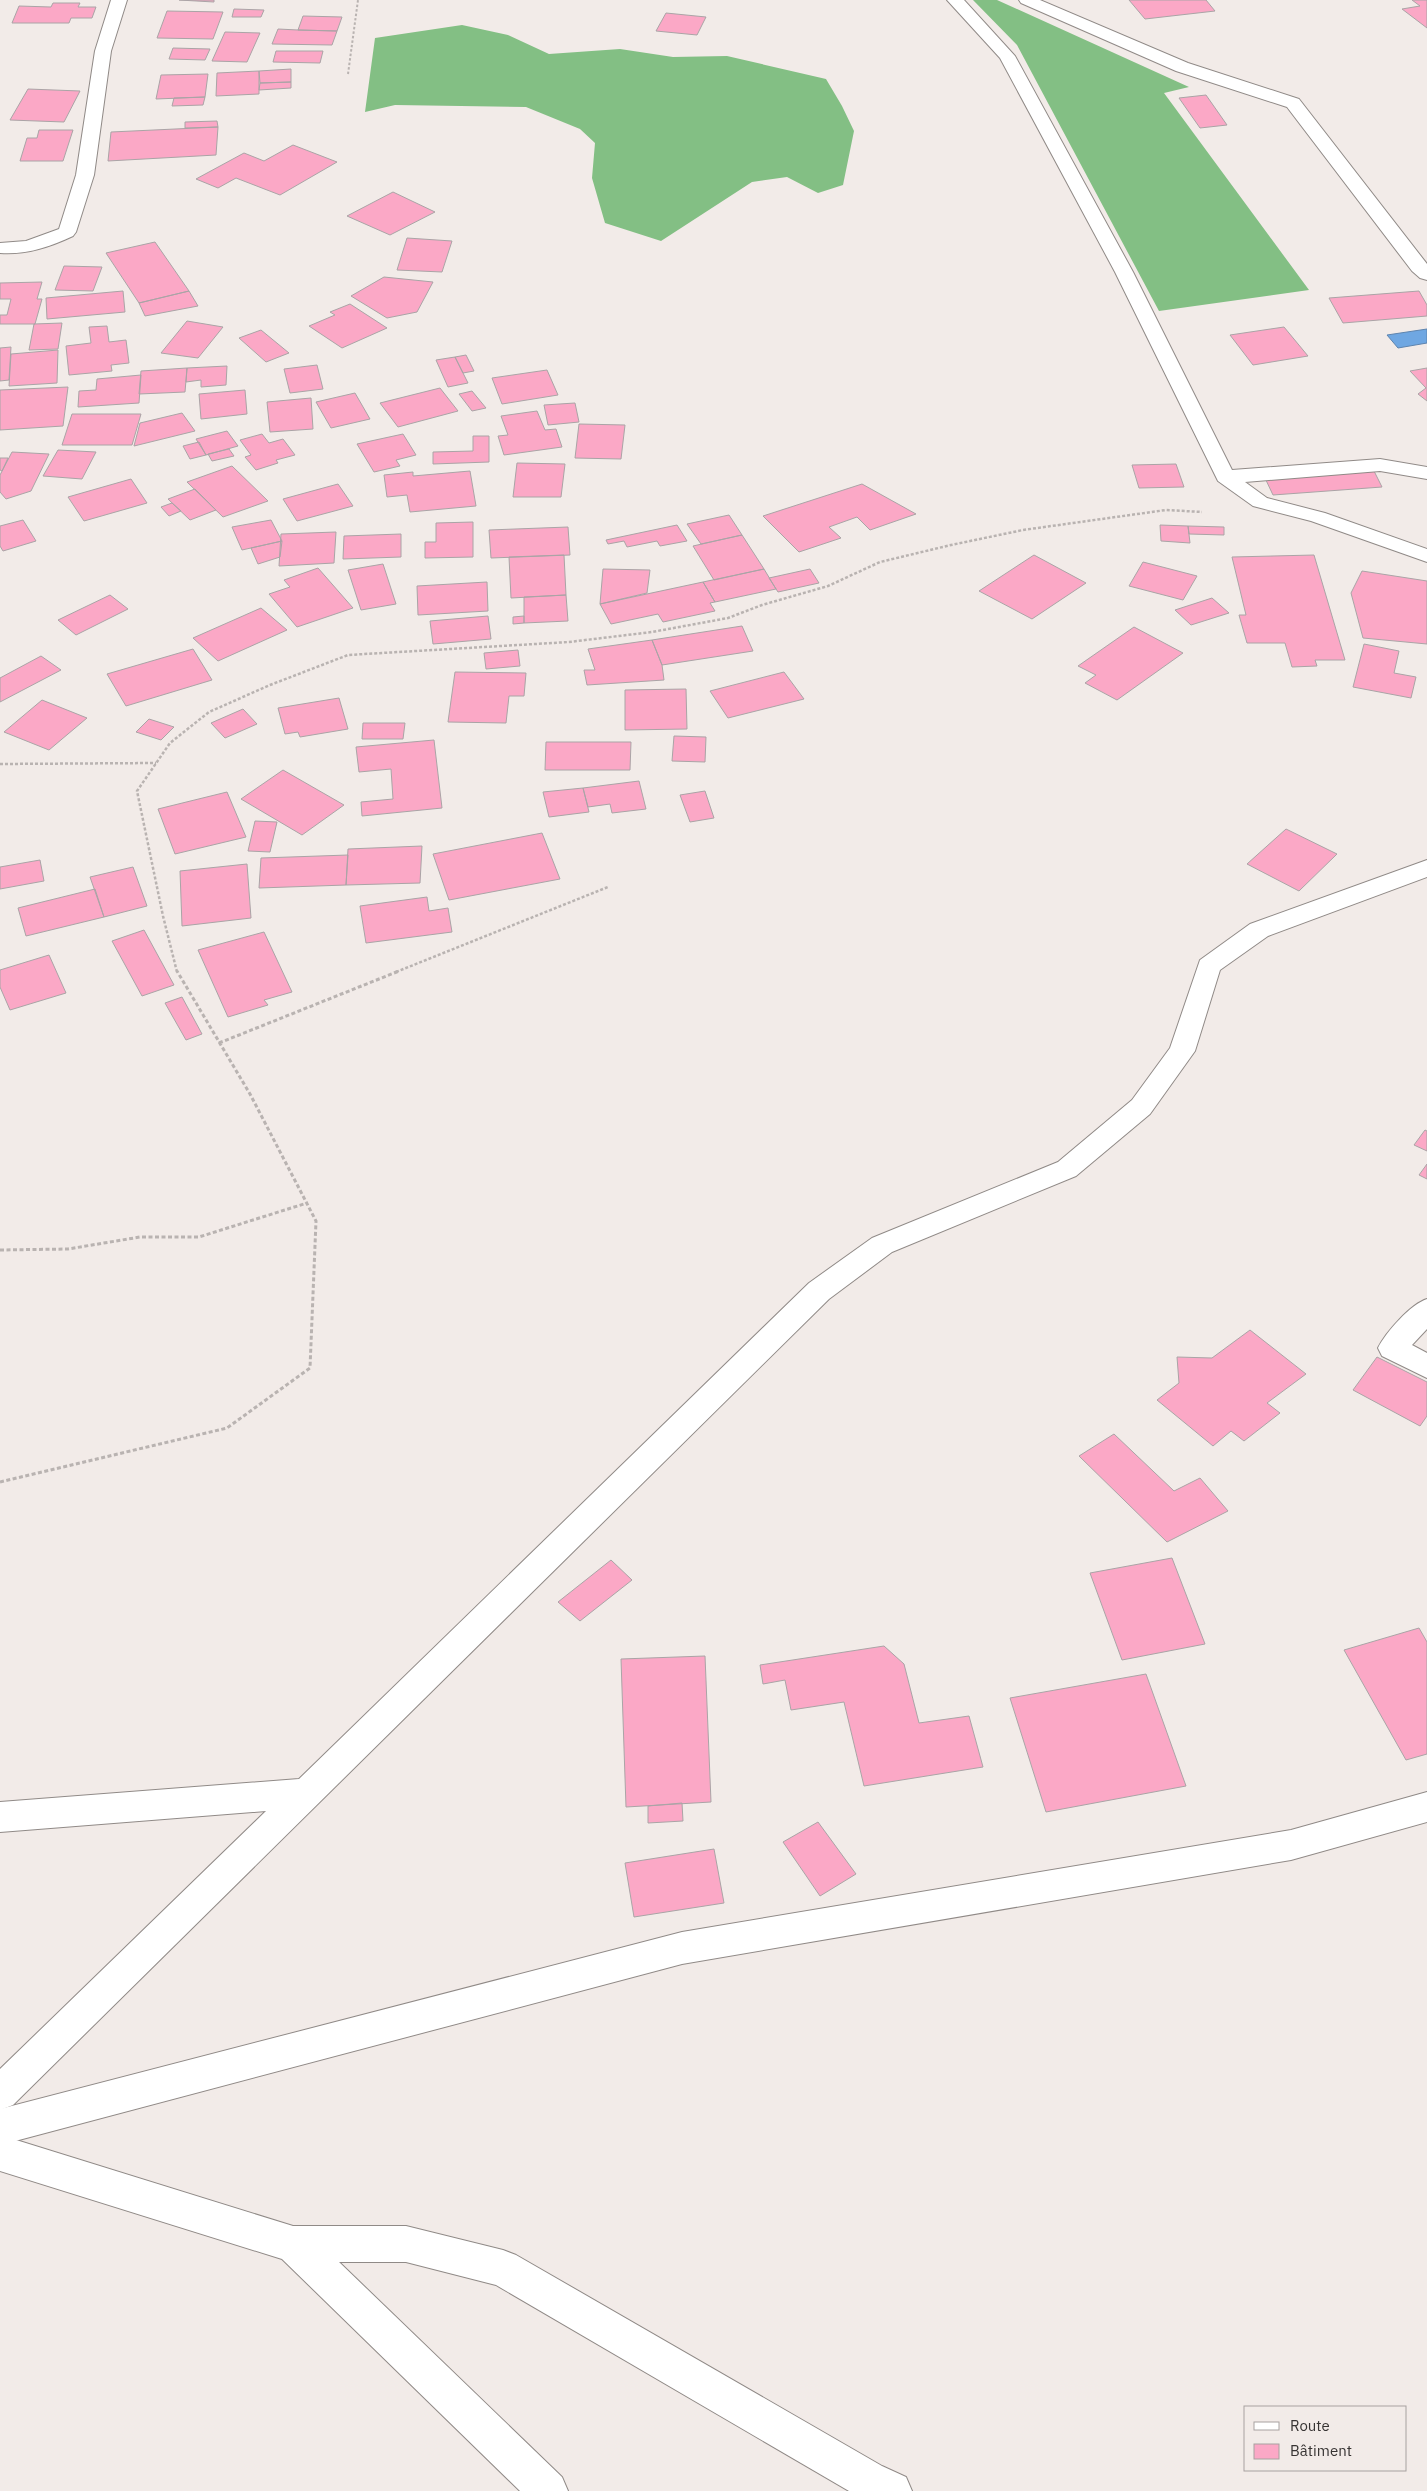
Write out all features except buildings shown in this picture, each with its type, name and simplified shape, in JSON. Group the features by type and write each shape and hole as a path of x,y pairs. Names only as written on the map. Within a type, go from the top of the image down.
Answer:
{"street":[{"path":"0,248 10,249 43,243 67,232 85,175 103,51 119,0"},
{"path":"955,0 1007,56 1124,272 1225,477 1260,502 1318,517 1427,556"},
{"path":"1028,0 1182,67 1293,103 1419,267 1427,274"},
{"path":"1225,477 1380,465 1427,473"},
{"path":"0,2093 304,1793 819,1291 882,1245 1067,1170 1141,1108 1182,1051 1209,966 1259,930 1427,868"},
{"path":"1427,1310 1392,1348 1427,1367"},
{"path":"0,1817 304,1793"},
{"path":"0,2127 682,1948 1291,1845 1427,1807"},
{"path":"0,2153 293,2244 406,2244 503,2268 868,2480 892,2491"},
{"path":"293,2244 548,2491"}],"path":[{"path":"348,74 358,0"},
{"path":"0,1482 228,1428 310,1368 316,1221 250,1094 178,975 163,916 137,791 170,743 209,712 270,685 348,655 570,642 652,632 728,618 762,604 828,586 880,562 951,545 1023,530 1166,510 1204,512"},
{"path":"0,764 156,763"},
{"path":"219,1043 608,887"},
{"path":"0,1250 68,1249 140,1237 198,1237 307,1203"}],"green space":[{"path":"973,0 997,0 1189,87 1164,93 1309,290 1159,311 1017,45"},
{"path":"462,25 508,35 549,54 620,49 673,57 727,56 826,79 854,131 843,185 818,193 787,177 752,182 661,241 605,223 592,178 595,143 580,129 526,107 395,105 365,112 375,38"}],"water":[{"path":"1427,329 1427,343 1398,348 1387,335"}]}
